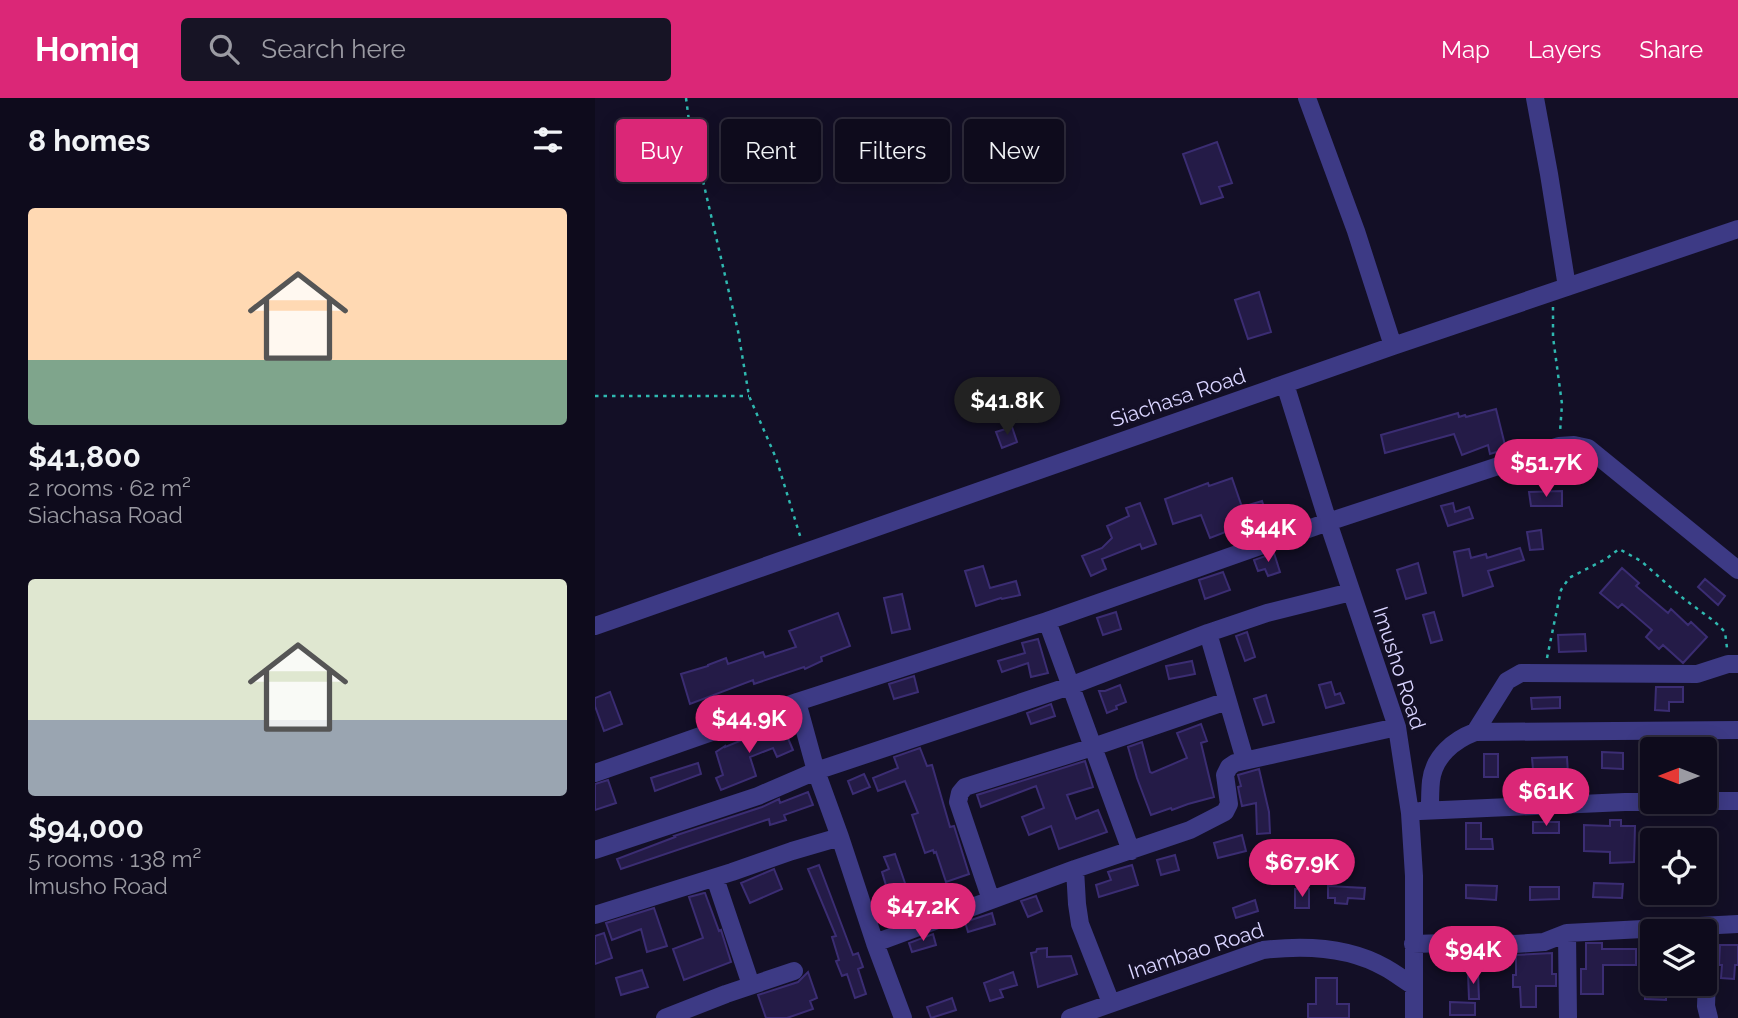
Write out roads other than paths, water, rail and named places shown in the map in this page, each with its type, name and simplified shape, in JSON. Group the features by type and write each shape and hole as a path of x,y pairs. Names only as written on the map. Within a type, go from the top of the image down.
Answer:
{"street":[{"path":"1307,98 1356,231 1393,346"},
{"path":"1535,98 1549,174 1560,290"},
{"name":"Siachasa Road","path":"595,626 1393,346 1738,229"},
{"name":"Imusho Road","path":"1285,384 1397,727 1410,813 1414,876 1414,1018"},
{"path":"595,773 797,702 1047,621 1328,522 1559,446 1588,448 1738,570"},
{"path":"595,850 758,796 816,771 1070,686 1208,633 1267,613 1351,592"},
{"path":"1047,621 1131,851"},
{"path":"1208,633 1245,760"},
{"path":"1475,732 1507,681 1521,673 1697,674 1733,664"},
{"path":"991,900 958,802 965,787 1227,701"},
{"path":"797,702 816,771 903,1018"},
{"path":"875,943 1075,869 1190,830 1224,812 1229,804 1226,775 1229,767 1245,760 1397,727"},
{"path":"1430,810 1431,778 1445,750 1461,737 1475,732 1738,730"},
{"path":"1717,802 1738,801"},
{"path":"1410,813 1640,802"},
{"path":"595,915 840,837"},
{"path":"1075,869 1080,923 1111,1003"},
{"path":"715,878 751,985"},
{"path":"1717,925 1738,924"},
{"path":"1413,944 1544,942 1567,933 1640,929"},
{"path":"1567,933 1568,1018"},
{"name":"Inambao Road","path":"1070,1018 1263,950 1289,947 1351,953 1384,967 1414,986"},
{"path":"665,1018 794,971"},
{"path":"1706,996 1709,1018"}]}
